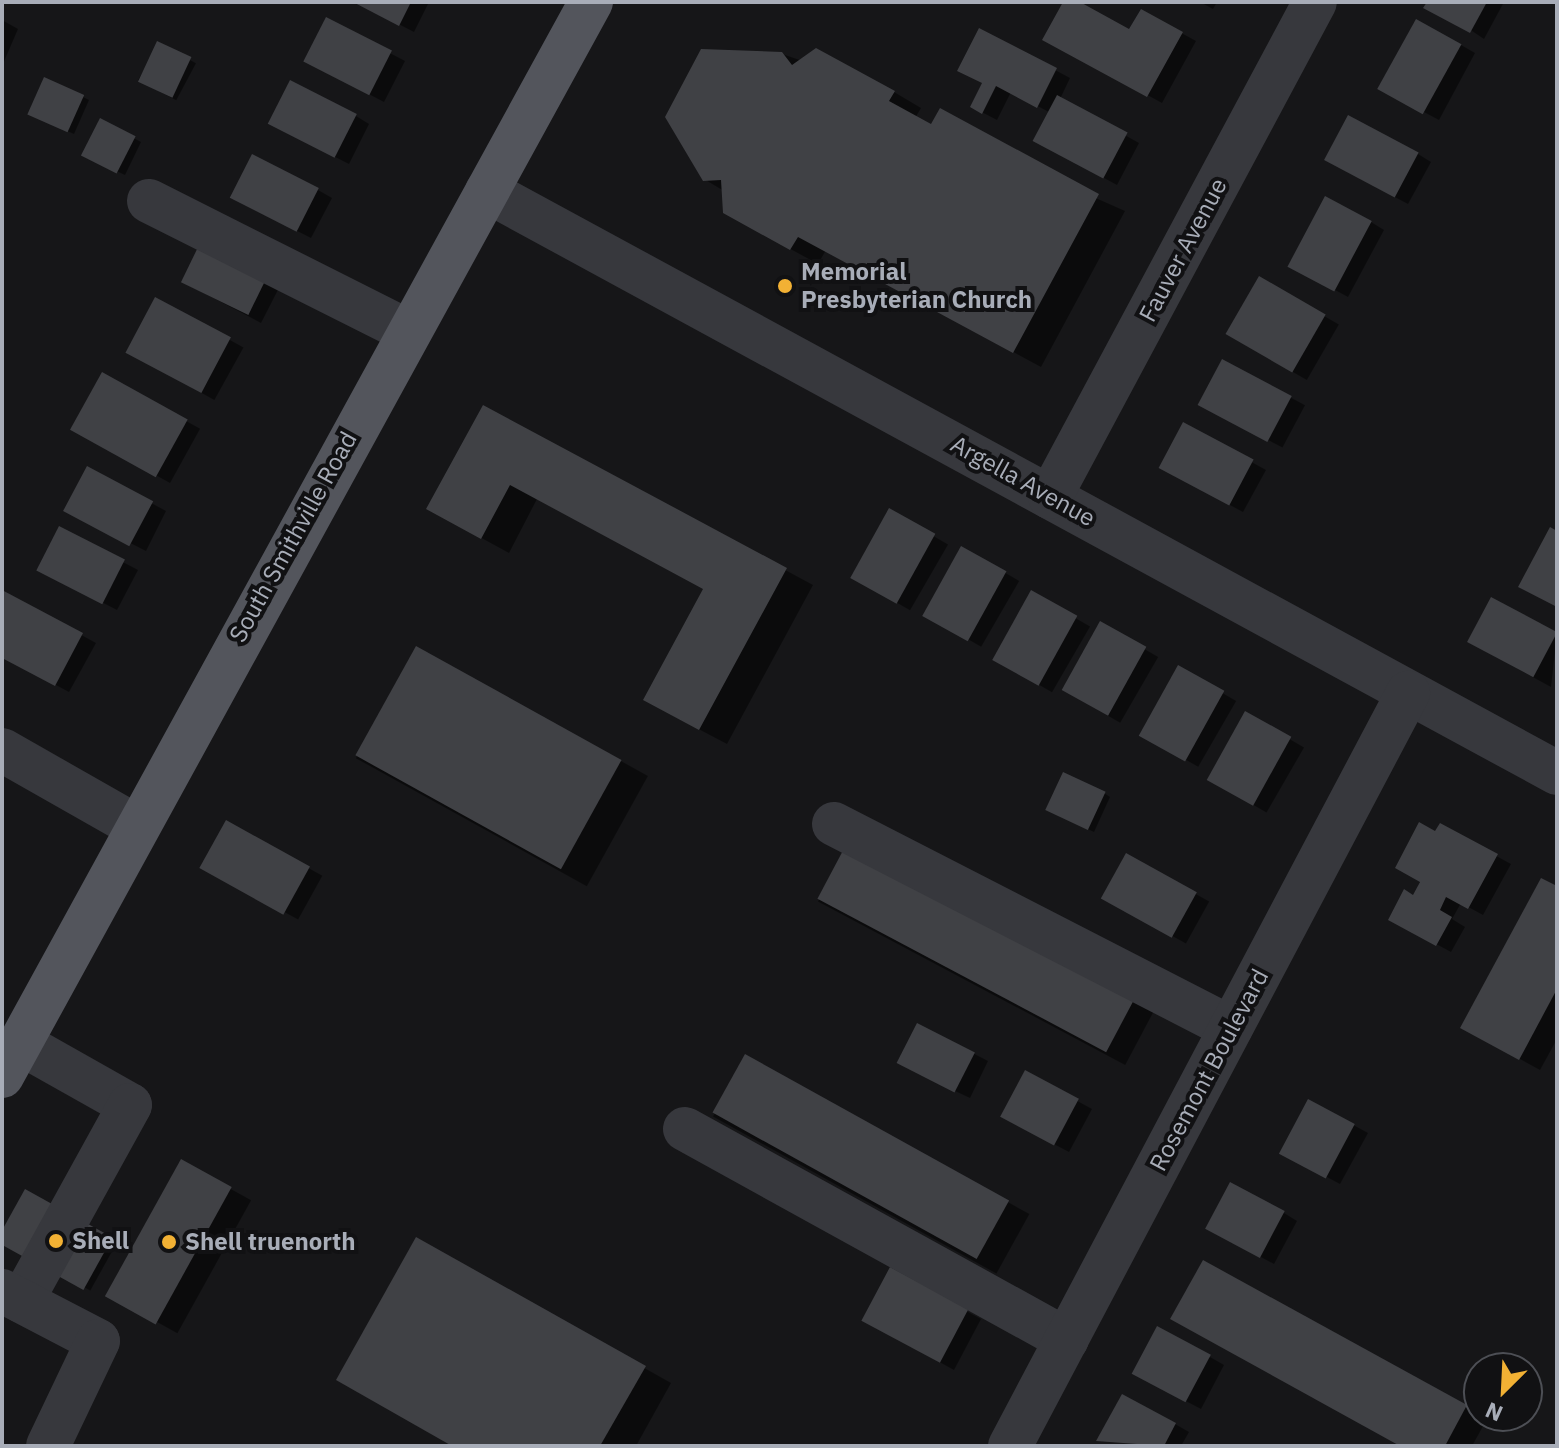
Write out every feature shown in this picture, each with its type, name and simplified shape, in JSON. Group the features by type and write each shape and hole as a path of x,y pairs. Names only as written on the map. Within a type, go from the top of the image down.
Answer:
{"main road":[{"name":"South Smithville Road","path":"11,1060 134,825 591,2"}],"street":[{"name":"Fauver Avenue","path":"1050,497 1315,2"},
{"name":"Argella Avenue","path":"487,191 1557,773"},
{"path":"149,201 407,331"},
{"name":"Rosemont Boulevard","path":"1010,1446 1408,693"},
{"path":"2,750 134,825"},
{"path":"834,824 1231,1028"},
{"path":"11,1060 130,1105 12,1296 98,1341 48,1446"},
{"path":"685,1129 1067,1340"}],"building":[{"path":"353,2 411,2 399,26"},
{"path":"1063,2 1080,2 1129,29 1141,9 1183,32 1147,97 1042,40"},
{"path":"1427,2 1487,2 1470,33 1423,8"},
{"path":"326,17 392,51 369,95 303,62"},
{"path":"1416,19 1461,44 1423,114 1377,89"},
{"path":"979,28 1057,68 1037,108 996,86 982,114 970,107 982,83 957,71"},
{"path":"157,41 191,57 172,98 138,82"},
{"path":"816,48 895,91 889,101 931,124 940,108 1099,194 1013,353 798,237 790,250 723,213 721,180 703,181 665,117 701,49 782,52 792,65"},
{"path":"44,77 84,95 68,132 27,114"},
{"path":"290,80 357,114 335,158 268,124"},
{"path":"1057,95 1128,133 1103,178 1033,141"},
{"path":"1348,115 1419,153 1395,198 1324,160"},
{"path":"100,118 136,136 117,174 81,155"},
{"path":"252,154 319,188 297,232 230,198"},
{"path":"1325,196 1372,221 1334,292 1287,267"},
{"path":"202,239 269,272 248,315 181,282"},
{"path":"1259,276 1326,314 1292,373 1226,334"},
{"path":"155,297 231,337 201,393 125,353"},
{"path":"1222,359 1292,396 1267,442 1198,405"},
{"path":"102,372 188,420 156,477 70,430"},
{"path":"483,405 787,568 699,730 643,700 703,589 510,485 481,539 426,509"},
{"path":"1183,422 1254,460 1229,505 1159,468"},
{"path":"87,466 153,501 129,546 63,511"},
{"path":"889,508 935,534 897,604 850,578"},
{"path":"59,526 125,560 102,604 36,571"},
{"path":"1550,527 1557,531 1557,607 1518,587"},
{"path":"961,546 1006,571 968,641 922,616"},
{"path":"2,590 83,633 55,686 2,658"},
{"path":"1031,590 1077,616 1039,686 992,660"},
{"path":"1491,597 1557,632 1533,677 1467,642"},
{"path":"1100,621 1146,647 1108,716 1062,690"},
{"path":"416,646 622,760 561,869 355,755"},
{"path":"1178,665 1224,691 1185,762 1139,736"},
{"path":"1245,711 1291,737 1253,806 1207,780"},
{"path":"1063,772 1106,792 1088,830 1045,810"},
{"path":"226,820 310,867 283,915 199,868"},
{"path":"1419,822 1435,831 1440,823 1498,854 1468,909 1446,897 1440,910 1452,917 1436,946 1388,920 1404,889 1413,895 1420,882 1395,868"},
{"path":"847,843 1136,997 1106,1052 817,899"},
{"path":"1126,853 1197,892 1172,938 1101,898"},
{"path":"1541,878 1557,886 1557,989 1519,1060 1460,1028"},
{"path":"917,1023 975,1053 954,1093 897,1063"},
{"path":"745,1054 1009,1200 977,1259 713,1113"},
{"path":"1025,1070 1079,1099 1054,1145 1000,1117"},
{"path":"1308,1099 1355,1124 1326,1179 1279,1154"},
{"name":"Shell truenorth","path":"181,1159 232,1187 156,1324 105,1296"},
{"path":"1230,1182 1285,1211 1260,1258 1205,1229"},
{"name":"Shell","path":"25,1189 112,1237 83,1290 2,1245 2,1230"},
{"path":"416,1237 646,1366 600,1446 452,1446 336,1380"},
{"path":"1203,1260 1463,1403 1463,1412 1445,1446 1400,1446 1170,1319"},
{"path":"890,1267 969,1309 940,1363 861,1321"},
{"path":"1157,1326 1211,1355 1186,1402 1132,1374"},
{"path":"1122,1394 1176,1423 1164,1446 1096,1441"}],"place":[{"name":"Memorial Presbyterian Church","path":"785,286"},
{"name":"Shell","path":"56,1241"},
{"name":"Shell truenorth","path":"169,1242"}]}
